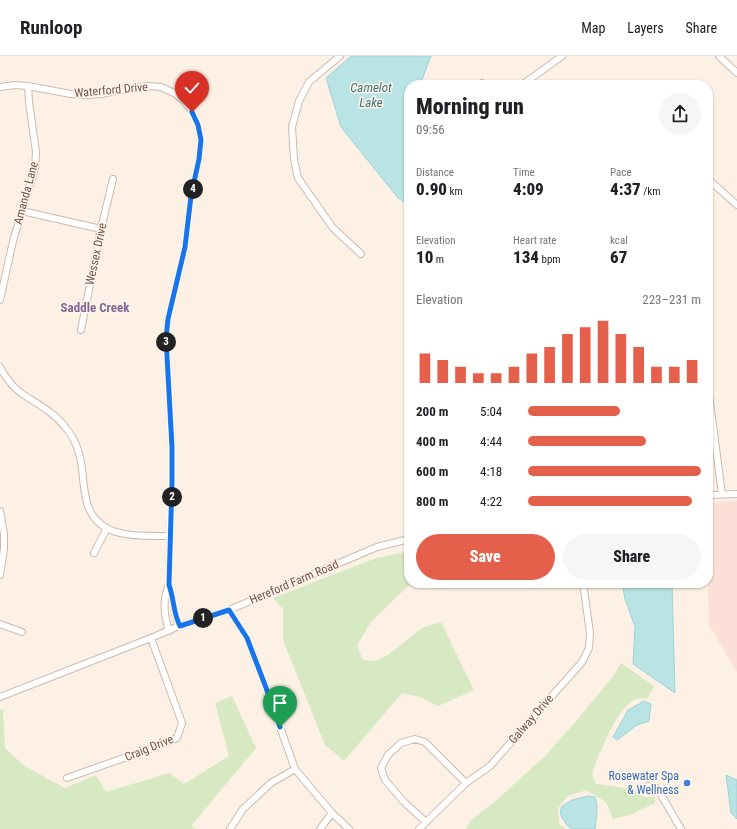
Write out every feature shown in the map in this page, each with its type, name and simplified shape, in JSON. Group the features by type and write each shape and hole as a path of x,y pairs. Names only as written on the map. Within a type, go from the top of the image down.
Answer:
{"street":[{"path":"340,56 310,82 299,101 292,127 294,159 298,178 333,228 361,254"},
{"path":"529,80 562,56"},
{"path":"719,56 737,73"},
{"name":"Waterford Drive","path":"0,87 15,85 28,86 71,94 87,95 101,94 136,87 161,87 174,93 183,100 192,112 198,125 201,140 199,159 191,196 185,247 168,319 166,338 172,447 169,585 172,593 176,620 180,626"},
{"name":"Amanda Lane","path":"0,300 12,241 34,168 36,152 28,86"},
{"name":"Wessex Drive","path":"81,330 101,229 113,178"},
{"path":"713,183 737,204"},
{"path":"22,211 101,229"},
{"path":"0,367 11,384 20,392 58,418 67,429 79,454 85,494 89,508 100,524 115,532 126,535 170,536"},
{"path":"713,425 722,494"},
{"path":"713,495 737,494"},
{"path":"0,511 4,534 4,549 0,575"},
{"path":"94,553 107,528"},
{"name":"Hereford Farm Road","path":"0,697 180,626 229,610 377,547 404,540"},
{"name":"Waterford Drive","path":"169,585 164,602 166,623 169,631"},
{"name":"Galway Drive","path":"419,829 466,783 490,766 582,662 589,648 590,633 584,588"},
{"path":"164,602 172,601"},
{"path":"229,610 247,638 295,770 332,813 349,829"},
{"path":"0,624 22,632"},
{"name":"Craig Drive","path":"67,778 177,738 182,723 151,638"},
{"path":"426,822 385,780 381,768 388,755 401,742 415,739 425,742 466,783"},
{"path":"230,829 243,809 271,783 295,770"},
{"path":"648,786 657,788 681,829"},
{"path":"320,829 332,813"}],"shaded area":[{"path":"737,500 737,672 709,625 708,588 713,588 713,502"}],"green space":[{"path":"404,552 404,588 406,588 370,623 357,646 363,660 376,661 388,655 422,628 441,622 474,690 438,706 420,697 402,693 344,761 325,745 283,640 283,609 273,598 376,558"},
{"path":"621,663 654,686 648,698 636,699 629,703 622,711 610,732 592,773 596,784 633,789 644,797 655,797 655,803 630,815 613,819 606,802 586,790 568,796 558,808 559,824 566,829 466,829 471,820 498,799 545,756 614,675"},
{"path":"232,696 256,748 191,826 197,829 0,829 0,710 3,709 5,748 24,766 65,788 96,775 106,792 169,773 184,784 229,756 215,703"}],"water":[{"name":"Camelot Lake","path":"351,56 431,56 422,80 404,80 404,202 398,198 341,127 326,78"},
{"path":"623,588 672,588 675,693 633,664 635,627 625,599"},
{"path":"644,701 651,704 649,721 637,725 617,740 613,737 628,710"},
{"path":"726,775 737,780 737,819 731,813"},
{"path":"587,796 595,797 597,805 595,829 572,829 562,818 560,811 562,806 572,800"}],"place":[{"name":"Rosewater Spa & Wellness","path":"687,783"}],"district":[{"name":"Saddle Creek","path":"95,307"}],"route":[{"path":"192,112 198,125 201,140 199,159 191,196 185,247 168,319 166,338 172,447 169,585 172,593 176,620 180,626 229,610 247,638 280,727"}]}
